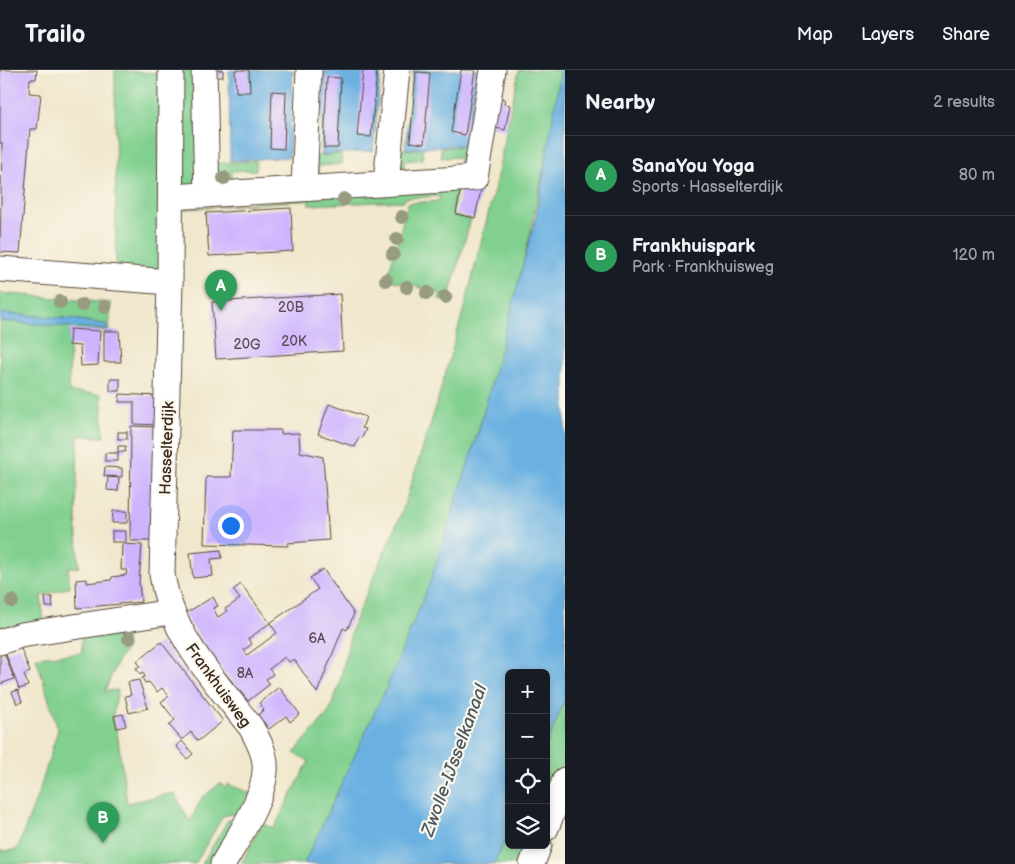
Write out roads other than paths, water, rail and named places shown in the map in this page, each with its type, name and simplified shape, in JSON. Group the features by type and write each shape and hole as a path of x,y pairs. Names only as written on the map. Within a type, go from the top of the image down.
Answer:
{"street":[{"name":"Hasselterdijk","path":"171,70 170,282 162,574 171,612"},
{"path":"204,70 207,194"},
{"path":"304,188 309,70"},
{"path":"386,183 397,70"},
{"path":"171,197 475,178 493,70"},
{"path":"0,270 170,282"},
{"path":"0,642 21,635 171,612"},
{"name":"Frankhuisweg","path":"171,612 194,655 251,727 258,739 265,764 262,789 223,864"},
{"path":"550,818 565,780"},
{"path":"532,864 538,849"}],"water":[{"path":"229,70 293,70 289,157 230,161"},
{"path":"324,70 381,70 373,151 321,155"},
{"path":"413,70 478,70 466,145 405,149"},
{"name":"Zwolle-IJsselkanaal","path":"561,70 565,70 565,699 550,736 550,669 505,669 505,841 494,864 304,864 388,684 430,582 479,430 536,216"},
{"path":"0,313 74,319 108,325 108,330 0,321"}],"place":[{"name":"SanaYou Yoga","path":"221,311"},
{"name":"Frankhuispark","path":"103,843"}]}
